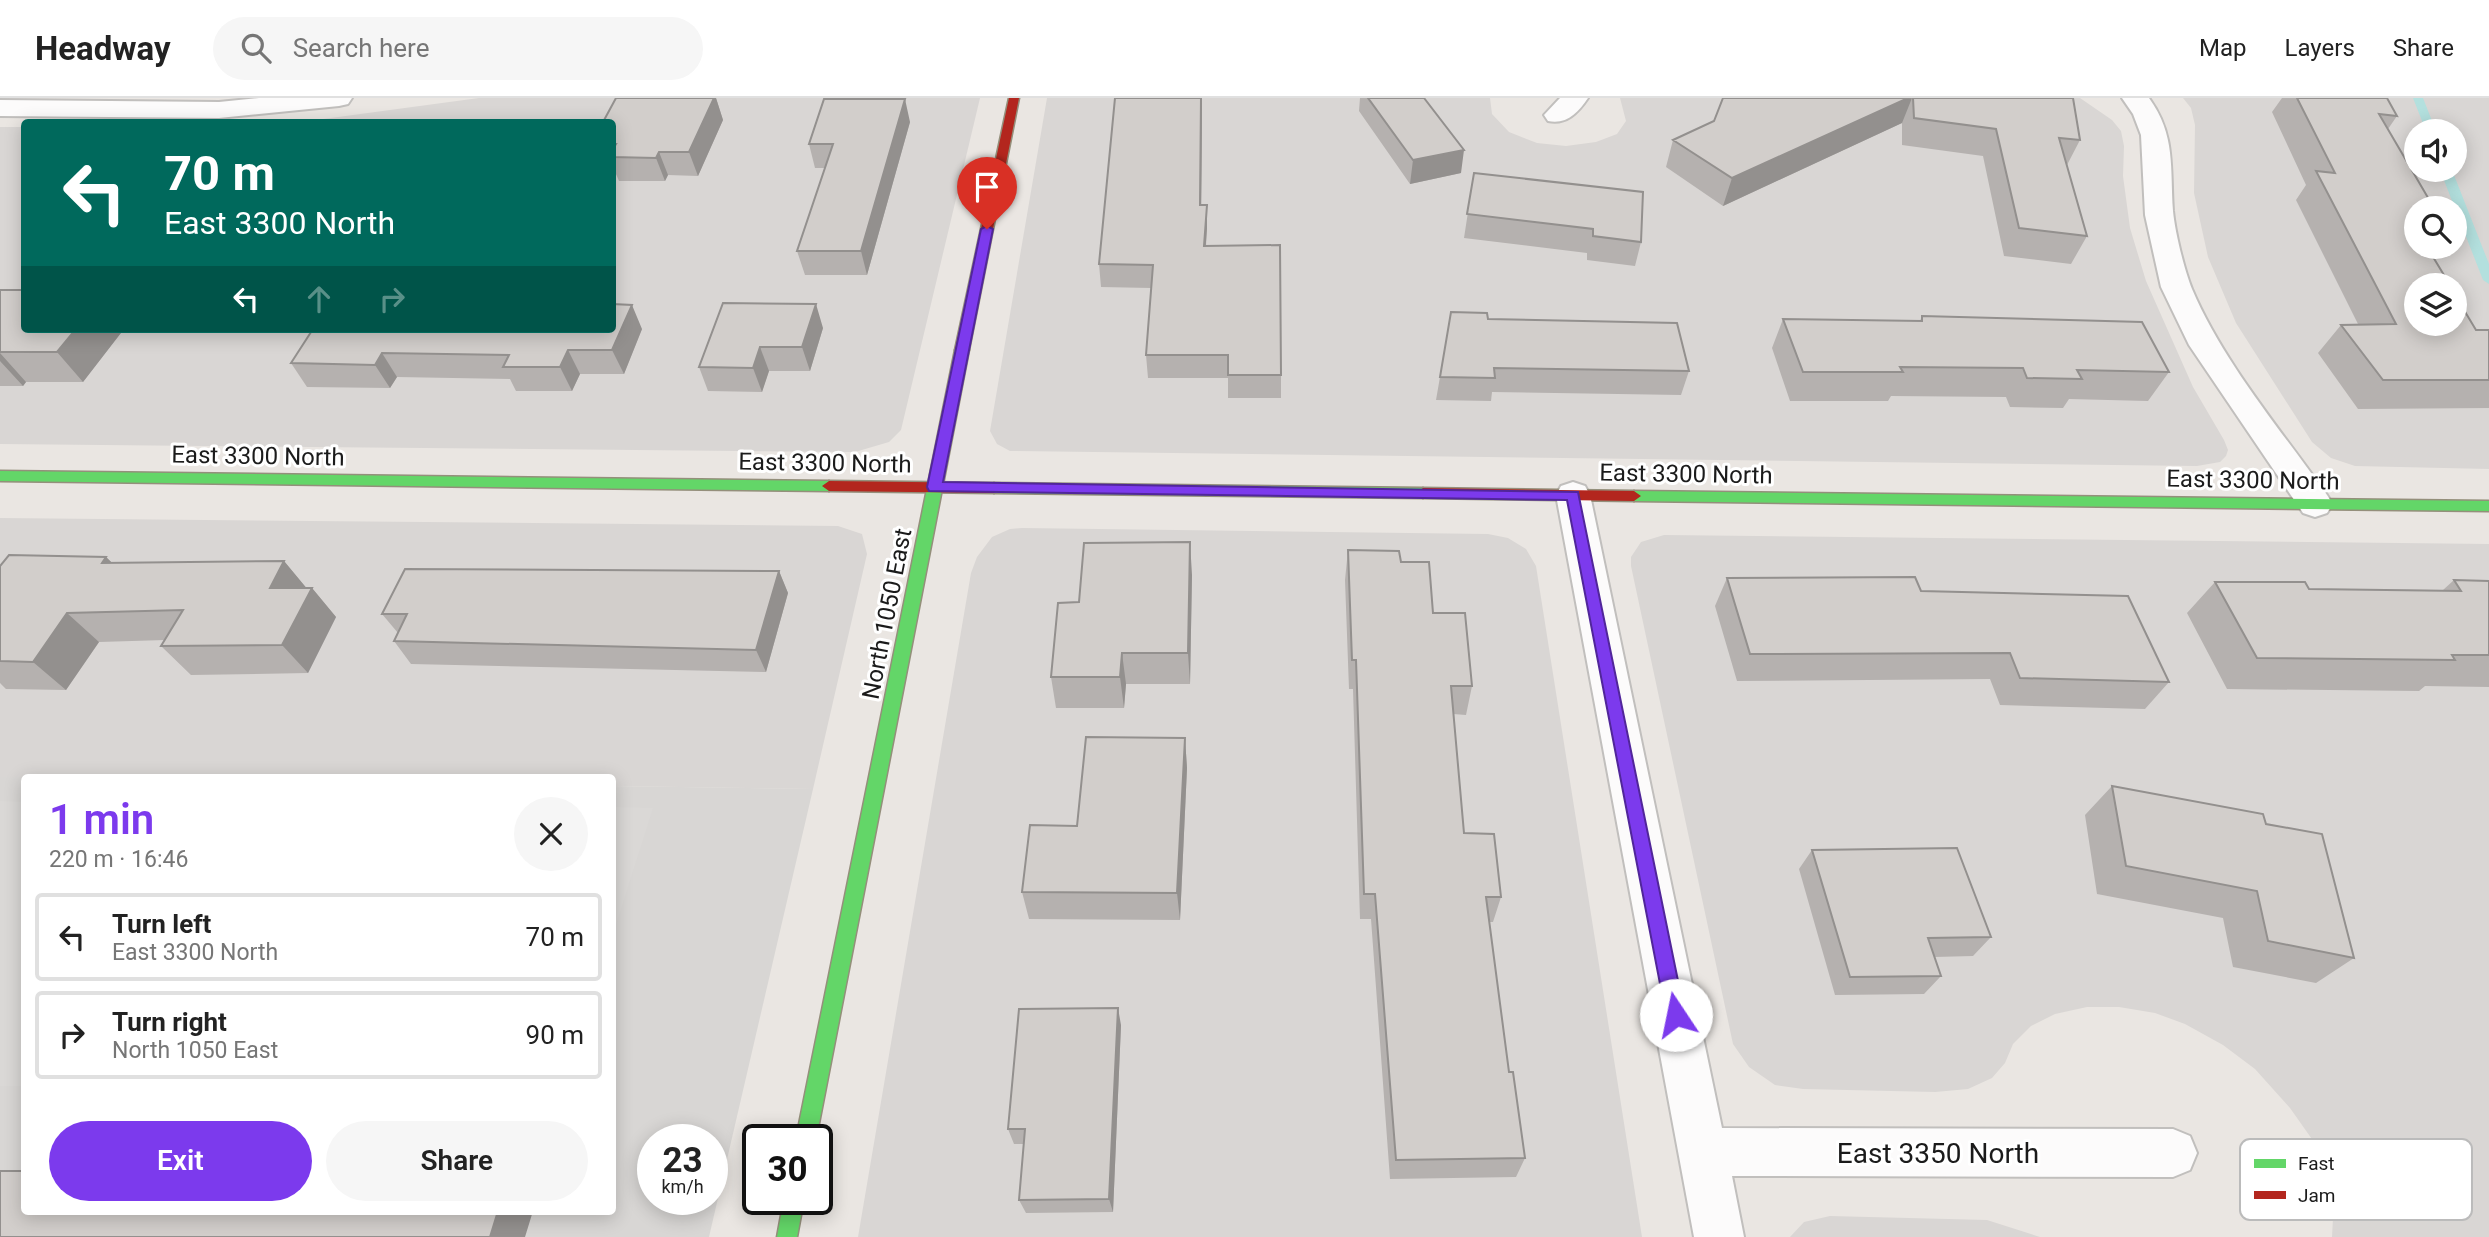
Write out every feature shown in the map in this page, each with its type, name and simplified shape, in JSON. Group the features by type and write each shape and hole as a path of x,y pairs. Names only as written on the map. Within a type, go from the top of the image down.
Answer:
{"street":[{"path":"0,108 219,110 339,98"},
{"name":"North 1050 East","path":"809,1124 934,487 1014,98"},
{"path":"2135,98 2146,113 2155,135 2159,215 2176,287 2206,345 2315,503"},
{"name":"East 3300 North","path":"0,476 2489,506"},
{"path":"1573,495 1719,1237"},
{"name":"East 3350 North","path":"1703,1152 2173,1153"},
{"path":"787,1237 791,1215"}],"shaded area":[{"path":"479,98 980,98 901,430 889,442 855,452 0,444 0,127 21,127 21,333 616,333 616,119 323,119"},
{"path":"1047,98 1490,98 1492,114 1509,132 1537,143 1566,146 1596,142 1617,134 1626,121 1620,98 2080,98 2112,120 2121,131 2124,146 2123,176 2130,228 2146,281 2193,387 2228,450 2220,462 2197,466 1010,451 997,444 990,431"},
{"path":"2183,98 2489,98 2489,469 2355,466 2331,458 2312,442 2236,323 2208,257 2194,193 2195,125 2191,108"},
{"path":"0,518 838,526 862,534 867,554 813,789 616,786 616,774 21,774 21,777 0,777"},
{"path":"1010,529 1488,534 1508,538 1526,549 1536,566 1642,1237 858,1237 971,573 977,557 992,537"},
{"path":"1664,535 2489,544 2489,1237 2332,1237 2333,1220 2472,1220 2472,1139 2312,1139 2290,1108 2255,1069 2223,1045 2185,1024 2155,1013 2119,1007 2087,1007 2055,1014 2031,1026 2013,1044 2005,1063 1992,1078 1968,1089 1935,1092 1803,1089 1775,1085 1749,1067 1733,1044 1631,566 1631,557 1641,542"},
{"path":"0,777 21,777 21,1215 616,1215 616,786 813,789 728,1155 728,1124 637,1124 637,1215 714,1215 709,1237 0,1237"},
{"path":"0,801 21,802 21,1086 0,1086"},
{"path":"616,807 653,808 616,925"},
{"path":"1830,1216 1987,1220 2040,1237 1790,1237 1804,1222"}],"building":[{"path":"616,98 714,98 689,152 659,152 656,158 616,157 616,119 605,119"},
{"path":"1115,98 1201,98 1200,205 1207,205 1204,246 1280,245 1281,375 1228,375 1228,355 1146,355 1153,265 1099,264"},
{"path":"1368,98 1424,98 1464,150 1413,160"},
{"path":"1723,98 1908,98 1732,178 1673,140 1714,121"},
{"path":"1913,98 2073,98 2080,140 2059,138 2087,236 2019,228 1996,129 1914,118"},
{"path":"2297,98 2387,98 2397,116 2379,114 2404,157 2404,182 2419,182 2427,196 2404,196 2404,259 2434,259 2443,273 2404,273 2404,336 2467,336 2467,315 2476,330 2489,330 2489,380 2383,380 2341,325 2396,324 2316,171 2335,173"},
{"path":"824,99 905,99 861,251 797,251 833,144 809,144"},
{"path":"1474,173 1643,192 1641,242 1593,236 1593,229 1467,214"},
{"path":"0,290 21,290 21,333 73,333 57,352 0,352"},
{"path":"723,303 816,304 802,347 760,347 753,368 699,367"},
{"path":"616,304 632,305 612,350 568,350 560,367 503,367 509,355 382,353 375,365 291,363 310,333 616,333"},
{"path":"1451,312 1487,313 1488,319 1677,323 1689,371 1494,368 1495,378 1440,377"},
{"path":"1922,316 2142,322 2169,372 2077,370 2082,379 2027,378 2023,368 1900,367 1903,372 1803,372 1783,319 1922,321"},
{"path":"1190,542 1188,653 1122,653 1120,677 1051,677 1058,603 1079,602 1084,543"},
{"path":"1348,550 1399,551 1401,562 1429,562 1433,613 1465,613 1472,686 1451,686 1464,833 1494,834 1501,897 1486,897 1509,1072 1513,1072 1525,1158 1396,1160 1375,894 1364,894 1356,660 1352,660"},
{"path":"9,555 106,557 102,563 284,561 270,588 312,588 282,645 161,646 183,610 67,613 33,662 0,661 0,566"},
{"path":"405,569 779,571 756,650 394,641 407,614 382,614"},
{"path":"1915,577 1921,591 2128,596 2169,682 2020,678 2010,653 1750,654 1727,578"},
{"path":"2454,580 2489,581 2489,655 2452,655 2455,660 2257,658 2215,582 2305,582 2309,589 2461,591"},
{"path":"1086,737 1185,738 1177,893 1022,892 1030,825 1077,826"},
{"path":"2112,786 2263,814 2266,824 2322,834 2354,958 2268,941 2257,891 2126,866"},
{"path":"1957,848 1991,937 1928,938 1941,976 1850,977 1812,850"},
{"path":"1118,1008 1109,1199 1019,1200 1025,1129 1008,1129 1019,1009"},
{"path":"0,1171 21,1171 21,1215 497,1215 490,1237 0,1237"}],"waterway":[{"path":"2418,98 2426,119"},
{"path":"2451,182 2489,280"}],"traffic: fast":[{"path":"809,1124 962,350"},
{"path":"0,476 829,486"},
{"path":"994,488 1423,493"},
{"path":"1634,496 2489,506"},
{"path":"787,1237 791,1215"}],"traffic: jam":[{"path":"962,350 1014,98"},
{"path":"829,486 994,488"},
{"path":"1423,493 1634,496"}],"route":[{"path":"987,229 934,487 1573,495 1676,1015"}]}
